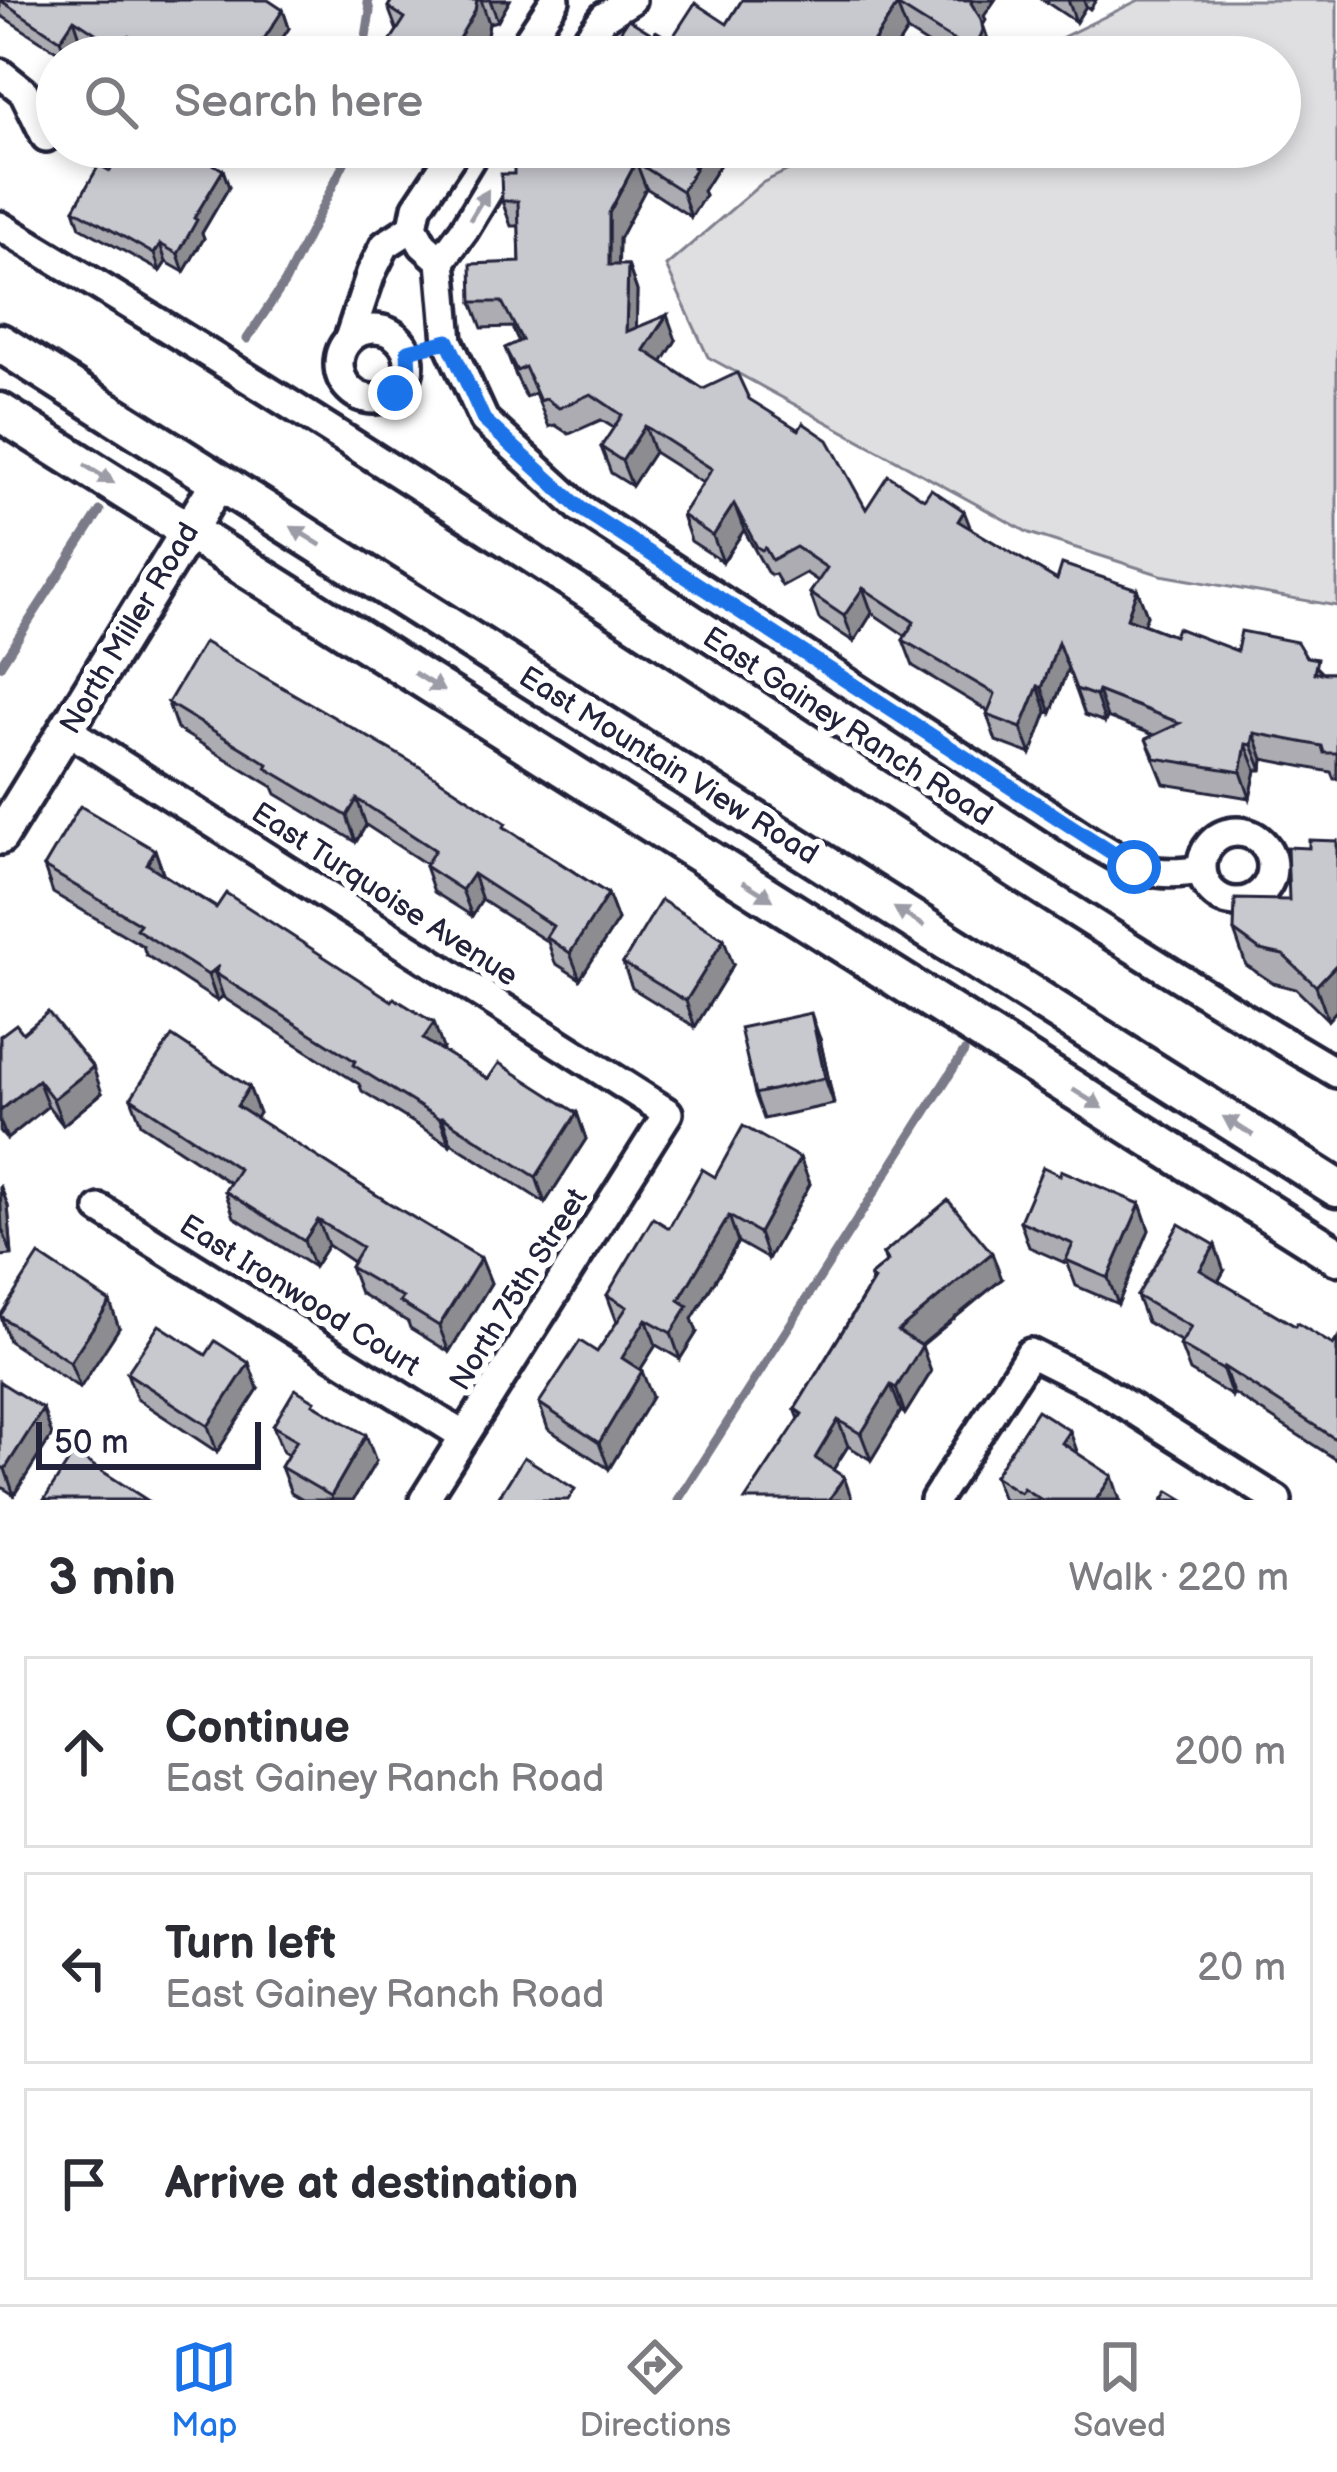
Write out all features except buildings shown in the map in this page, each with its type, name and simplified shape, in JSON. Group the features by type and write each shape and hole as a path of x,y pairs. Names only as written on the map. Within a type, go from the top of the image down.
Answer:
{"main road":[{"name":"East Mountain View Road","path":"0,344 1337,1188"},
{"name":"East Mountain View Road","path":"0,412 1337,1256"}],"street":[{"path":"531,36 555,0"},
{"path":"590,36 604,17 631,0"},
{"path":"0,73 24,92 36,117"},
{"path":"443,168 417,207 413,226 423,245 441,261 501,168"},
{"name":"East Gainey Ranch Road","path":"0,226 328,428 994,861 1337,1073"},
{"path":"349,339 385,245 413,226"},
{"name":"East Gainey Ranch Road","path":"441,261 448,341 484,420 580,508 1134,867 1170,875 1202,870"},
{"path":"382,328 408,351 409,374 395,393 373,399 352,391 340,371 342,348 358,332 382,328"},
{"path":"408,351 448,341"},
{"path":"328,428 352,391"},
{"name":"North Miller Road","path":"0,837 219,481"},
{"name":"East Turquoise Avenue","path":"67,730 668,1113"},
{"name":"North 75th Street","path":"424,1500 668,1113"},
{"name":"East Ironwood Court","path":"100,1209 464,1436"},
{"path":"935,1500 1030,1353 1096,1386 1277,1500"}],"shaded area":[{"path":"1139,0 1337,0 1337,606 1161,575 1029,533 708,357 666,266 762,183 793,168 1301,168 1301,36 1065,36"}],"waterway":[{"path":"366,36 367,0"},
{"path":"247,339 285,282 342,168"},
{"path":"0,666 100,511"},
{"path":"678,1500 964,1052"}],"route":[{"path":"395,393 409,374 408,351 448,341 484,420 580,508 1134,867"}]}
